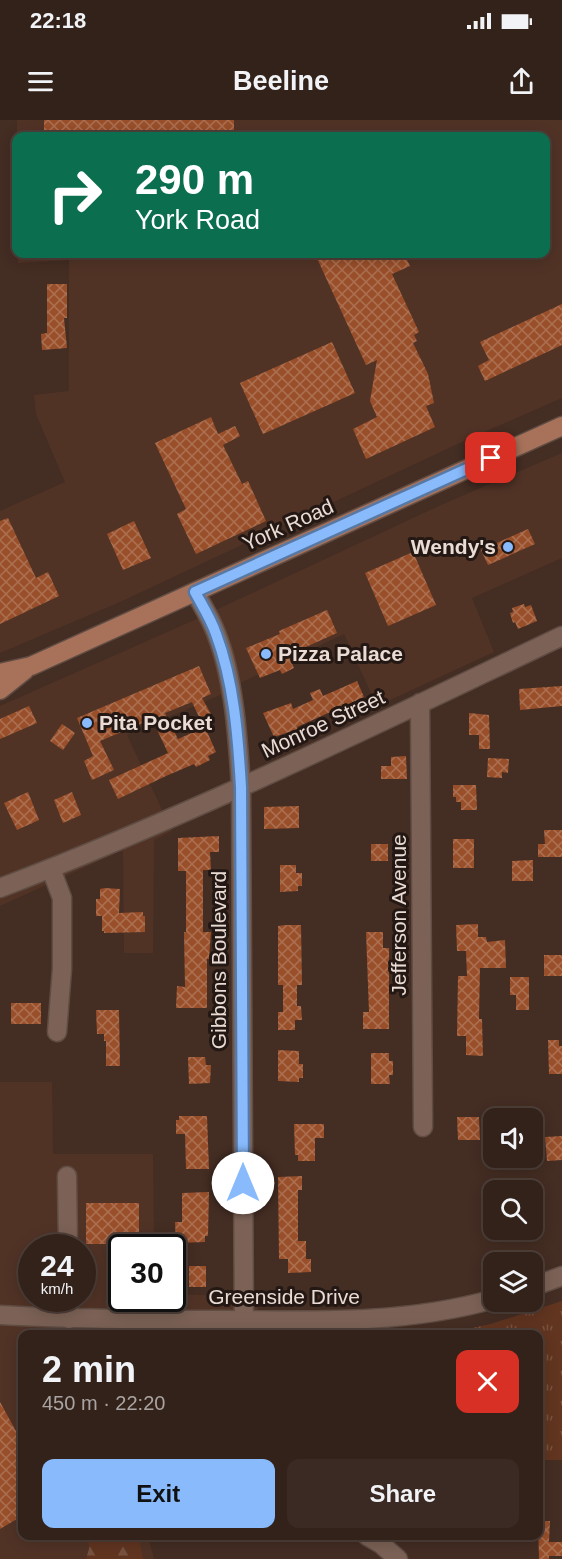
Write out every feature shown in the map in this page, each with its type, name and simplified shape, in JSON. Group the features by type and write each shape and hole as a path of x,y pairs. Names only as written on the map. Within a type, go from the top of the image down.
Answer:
{"main road":[{"name":"York Road","path":"0,674 32,666 562,426"},
{"name":"York Road","path":"0,690 32,666"}],"street":[{"name":"Gibbons Boulevard","path":"195,592 216,633 225,666 234,709 241,787 244,1328"},
{"name":"Monroe Street","path":"0,888 51,869 241,787 562,636"},
{"name":"Jefferson Avenue","path":"420,703 423,1127"},
{"path":"51,869 62,898 62,969 57,1032"},
{"path":"68,1176 68,1234"},
{"path":"543,1283 562,1276"},
{"name":"Greenside Drive","path":"0,1316 244,1328 392,1318 442,1311 483,1302"},
{"path":"69,1312 69,1318"},
{"path":"374,1540 398,1559"}],"shaded area":[{"path":"17,120 562,120 562,398 466,440 120,602 0,653 0,511 65,482 36,414 34,395 69,391 69,260 18,263 18,258 550,258 550,132 17,132"},
{"path":"562,453 562,558 472,598 494,652 377,706 344,634 240,683 222,694 127,735 172,831 154,840 153,953 124,953 123,850 0,906 0,706 190,622 441,505"},
{"path":"0,1082 52,1082 53,1154 153,1154 154,1234 108,1234 108,1312 186,1312 186,1294 258,1297 258,1330 18,1330 18,1540 149,1540 154,1559 0,1559"}],"green space":[{"path":"562,1301 562,1460 543,1460 543,1330 462,1330 491,1324 528,1312 543,1312 543,1307"},
{"path":"88,1540 139,1540 143,1559 86,1559"}],"building":[{"path":"44,120 234,120 234,132 44,132"},
{"path":"317,258 406,258 410,266 392,274 419,332 414,335 417,341 413,343 428,374 434,403 426,406 435,427 366,459 353,429 377,417 370,401 377,360 366,365"},
{"path":"47,284 67,284 67,318 64,318 67,348 42,350 41,334 47,333"},
{"path":"562,304 562,345 485,381 478,366 489,360 480,342"},
{"path":"332,342 355,393 263,434 240,383"},
{"path":"211,417 218,434 235,426 240,436 223,445 242,484 248,481 266,521 196,554 177,514 186,509 155,443"},
{"path":"8,518 36,578 48,572 59,596 0,624 0,521"},
{"path":"134,521 151,558 123,570 107,534"},
{"name":"Wendy's","path":"528,529 535,544 488,565 481,550"},
{"path":"413,552 436,605 388,626 365,573"},
{"path":"524,604 525,607 531,605 537,621 518,629 510,613 513,612 512,608"},
{"path":"327,610 337,633 288,655 294,668 282,674 280,670 260,678 246,648"},
{"path":"199,666 211,694 202,698 211,714 200,719 192,702 165,713 178,739 205,727 216,752 208,756 210,760 196,767 194,764 118,799 109,780 168,753 152,719 100,741 114,770 92,780 84,761 93,756 77,718"},
{"path":"357,681 364,697 297,727 298,729 274,737 263,713 291,703 293,709 313,700 310,693 320,689 323,696"},
{"path":"562,686 562,706 520,710 519,689"},
{"path":"29,706 37,723 0,739 0,719"},
{"path":"469,713 489,715 490,749 479,749 479,735 469,735"},
{"path":"62,724 75,733 63,750 50,741"},
{"path":"406,756 407,779 381,779 381,766 391,766 391,757"},
{"path":"488,758 509,759 508,773 502,772 502,778 487,777"},
{"path":"453,785 476,785 477,810 461,810 461,802 456,802 456,797 453,797"},
{"path":"28,792 39,820 17,830 4,803"},
{"path":"72,792 81,815 63,823 54,800"},
{"path":"299,806 299,828 264,829 264,807"},
{"path":"544,830 562,830 562,857 538,857 538,844 545,844"},
{"path":"219,836 219,852 210,852 211,870 203,870 203,932 211,932 209,959 207,959 207,1008 176,1008 177,986 185,987 184,932 186,932 186,871 178,871 178,838"},
{"path":"453,839 474,839 474,868 453,868"},
{"path":"371,844 388,844 388,861 371,861"},
{"path":"533,860 533,881 512,881 512,861"},
{"path":"280,865 296,865 296,873 302,873 302,886 298,886 298,891 280,892"},
{"path":"100,889 120,889 119,913 143,912 145,932 104,933 102,931 102,916 96,916 96,899 100,899"},
{"path":"478,924 478,937 486,937 487,942 505,940 506,968 480,968 479,1019 482,1019 483,1056 466,1055 466,1036 457,1036 458,976 467,976 466,951 457,951 456,925"},
{"path":"301,925 302,985 297,985 297,1006 301,1006 302,1020 295,1020 295,1030 278,1030 278,1012 283,1012 283,985 278,985 278,926"},
{"path":"366,932 383,932 383,948 389,948 389,1029 363,1029 363,1012 369,1012"},
{"path":"544,955 562,955 562,976 544,976"},
{"path":"510,977 529,977 529,1010 516,1010 516,995 510,995"},
{"path":"11,1003 41,1003 41,1024 11,1024"},
{"path":"96,1010 119,1010 120,1066 106,1066 106,1041 104,1041 104,1034 97,1034"},
{"path":"548,1040 559,1040 559,1046 562,1046 562,1074 549,1074"},
{"path":"278,1050 299,1051 299,1064 303,1064 303,1078 299,1078 299,1082 278,1081"},
{"path":"371,1053 389,1053 389,1061 393,1061 393,1075 389,1075 390,1084 371,1084"},
{"path":"188,1057 205,1057 206,1065 211,1065 210,1083 189,1084"},
{"path":"179,1116 207,1116 209,1169 186,1169 185,1134 176,1134 176,1120 179,1120"},
{"path":"457,1117 479,1117 480,1140 458,1140"},
{"path":"294,1124 324,1124 324,1138 315,1138 315,1161 298,1161 298,1155 295,1155"},
{"path":"562,1136 562,1160 547,1161 545,1137"},
{"path":"302,1176 302,1190 298,1190 298,1241 306,1241 306,1259 311,1259 311,1272 288,1273 288,1259 279,1259 278,1177"},
{"path":"209,1192 208,1236 205,1236 205,1242 186,1243 186,1234 176,1234 175,1222 182,1222 182,1193"},
{"path":"86,1203 139,1203 139,1234 108,1234 108,1244 96,1244 96,1234 86,1234"},
{"path":"189,1266 206,1266 206,1287 189,1287"},
{"path":"0,1402 18,1435 18,1518 0,1529"},
{"path":"543,1521 550,1521 549,1542 562,1542 562,1556 539,1559 538,1540 543,1540"}],"place":[{"name":"Wendy's","path":"508,547"},
{"name":"Pizza Palace","path":"266,654"},
{"name":"Pita Pocket","path":"87,723"}],"route":[{"path":"243,1183 241,787 238,748 234,709 216,633 195,592 491,458"}]}
